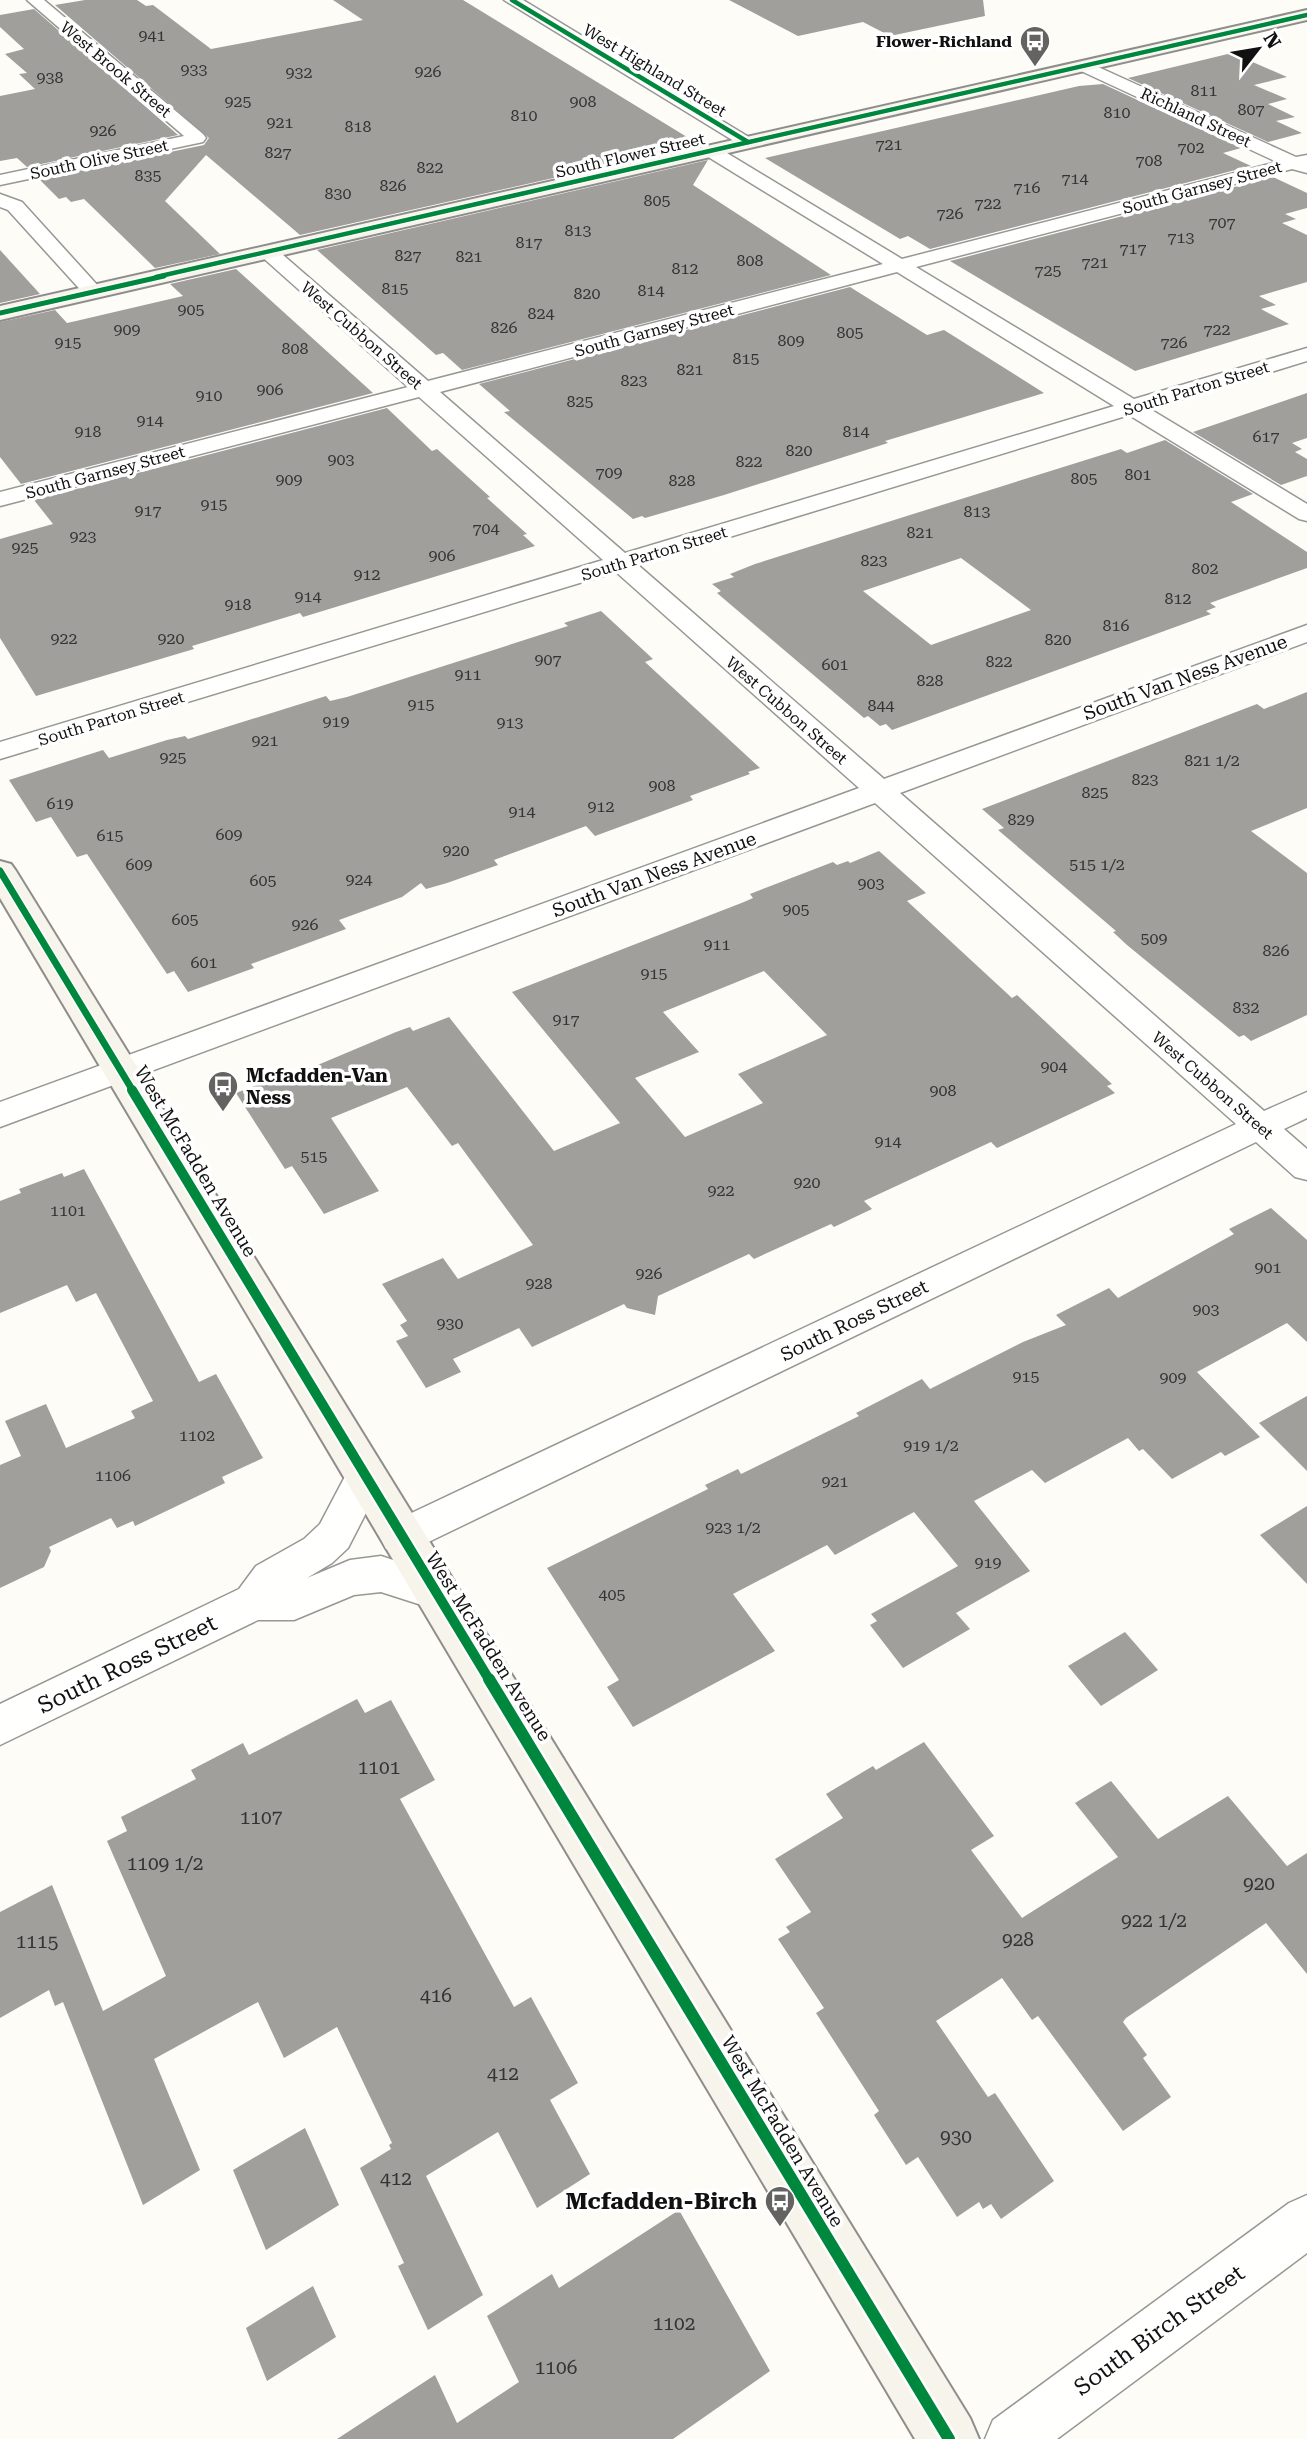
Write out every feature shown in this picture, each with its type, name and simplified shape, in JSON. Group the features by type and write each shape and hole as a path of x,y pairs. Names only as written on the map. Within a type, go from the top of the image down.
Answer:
{"street":[{"name":"West Brook Street","path":"35,0 197,138"},
{"name":"West Highland Street","path":"512,0 748,142"},
{"name":"South Flower Street","path":"0,313 1307,15"},
{"name":"Richland Street","path":"1086,65 1303,164"},
{"name":"South Olive Street","path":"0,180 197,138"},
{"path":"711,151 1307,514"},
{"name":"South Garnsey Street","path":"0,499 1303,164"},
{"path":"0,200 15,206 93,292"},
{"name":"West Cubbon Street","path":"268,252 1307,1168"},
{"name":"South Parton Street","path":"0,751 1307,354"},
{"name":"South Van Ness Avenue","path":"0,1115 1307,632"},
{"name":"West McFadden Avenue","path":"0,871 400,1537 949,2439"},
{"name":"South Ross Street","path":"400,1537 1307,1104"},
{"name":"South Ross Street","path":"254,1602 270,1578 318,1551 334,1536 365,1476"},
{"name":"South Ross Street","path":"0,1725 254,1602 294,1602 350,1578 381,1574 434,1591"},
{"name":"South Birch Street","path":"1012,2439 1307,2221"}],"building":[{"path":"85,0 137,0 146,6 153,5 211,49 363,20 333,0 463,0 700,145 300,235 206,155 165,201 220,254 155,268 84,199 71,202 66,197 59,199 39,179 204,145 209,138 55,5"},
{"path":"729,0 983,0 985,16 890,36 863,22 798,36"},
{"path":"34,9 178,135 27,167 17,158 0,161 0,96 35,89 19,74 27,73 5,54 24,49 0,27 0,15"},
{"path":"1232,53 1287,77 1254,85 1287,99 1268,104 1295,117 1276,121 1302,133 1268,142 1128,78"},
{"path":"1103,84 1241,148 1223,153 1251,166 930,249 908,236 900,239 765,158 1079,86"},
{"path":"708,160 693,185 831,275 462,370 443,353 436,355 317,250"},
{"path":"1273,177 1307,193 1307,208 1285,214 1296,219 1282,223 1307,235 1307,282 1259,296 1276,305 1261,309 1289,324 1135,371 950,261"},
{"path":"0,250 40,294 0,303"},
{"path":"236,269 373,393 21,484 0,457 0,322 55,310 67,323 76,321 183,296 170,284"},
{"path":"850,287 927,335 944,330 1044,393 885,441 888,443 724,495 633,519 504,412 510,411 479,384"},
{"path":"1307,393 1307,438 1292,443 1302,449 1295,452 1307,459 1307,476 1281,485 1193,432"},
{"path":"387,408 432,451 437,449 490,497 487,498 527,534 523,535 535,546 303,617 300,613 192,646 194,649 36,696 0,638 0,539 53,524 34,500"},
{"path":"1165,440 1253,494 1231,502 1307,552 1307,568 1210,603 1216,607 1206,611 1211,614 892,730 886,724 880,726 868,716 864,718 717,593 721,591 712,584 734,577 730,574 755,564 910,515 1121,449 1127,453","holes":["961,558 1031,610 931,645 863,591"]},
{"path":"601,611 653,659 645,662 760,768 690,796 693,800 595,836 586,826 494,860 498,865 447,883 426,889 421,883 402,897 339,920 346,929 251,964 254,968 188,992 174,971 167,974 87,854 77,857 51,817 36,822 9,780 103,750 109,758 167,740 185,736 188,739 326,696 330,701 347,697 568,626 564,623"},
{"path":"1307,692 1307,808 1251,831 1307,873 1307,1015 1251,1041 1244,1035 1239,1037 1127,945 1113,932 1116,931 998,830 1004,828 982,809 1257,704 1264,709"},
{"path":"879,851 926,893 907,901 1012,998 1017,995 1112,1084 1107,1086 1115,1093 997,1148 991,1142 864,1201 872,1209 834,1227 831,1224 754,1259 749,1254 658,1296 655,1315 627,1308 624,1304 532,1347 519,1328 453,1359 461,1372 426,1388 396,1341 408,1336 400,1325 407,1321 382,1284 443,1258 458,1279 533,1245 458,1143 452,1146 407,1087 331,1118 379,1191 324,1214 292,1166 285,1169 236,1093 299,1069 301,1072 410,1027 413,1031 449,1017 554,1151 620,1123 512,992 744,902 753,898 750,894 833,862 837,865 848,861 850,863","holes":["764,971 827,1035 738,1074 763,1103 685,1137 635,1078 699,1052 663,1012"]},
{"path":"84,1169 199,1382 216,1374 263,1458 222,1477 225,1483 135,1526 133,1521 117,1528 111,1518 49,1547 51,1551 44,1567 0,1588 0,1465 21,1456 5,1421 46,1404 66,1448 135,1418 131,1411 153,1401 96,1293 76,1302 67,1285 0,1313 0,1201 21,1193 19,1189 62,1173 64,1177"},
{"path":"1271,1208 1307,1240 1307,1342 1287,1323 1197,1372 1260,1437 1225,1456 1221,1452 1172,1479 1143,1449 1139,1451 1128,1438 1045,1483 1032,1470 974,1501 1030,1571 956,1613 970,1629 903,1668 870,1625 877,1621 871,1614 958,1566 914,1512 835,1555 827,1545 733,1594 775,1651 633,1727 607,1687 619,1680 547,1568 708,1489 705,1485 738,1469 741,1474 859,1416 856,1413 922,1379 930,1389 1023,1342 1066,1325 1056,1315 1109,1288 1118,1298 1234,1234 1229,1229"},
{"path":"1307,1396 1307,1471 1259,1423"},
{"path":"1307,1506 1307,1584 1260,1535"},
{"path":"1125,1632 1158,1670 1101,1706 1068,1666"},
{"path":"357,1699 365,1713 391,1700 435,1780 400,1799 514,2007 531,1997 578,2083 550,2100 590,2174 537,2208 498,2132 426,2176 483,2295 428,2330 398,2266 404,2263 360,2168 391,2149 389,2145 392,2143 337,2027 284,2058 258,2002 154,2059 200,2170 143,2205 63,2002 55,2006 49,1990 0,2018 0,1912 52,1885 103,2011 166,1976 107,1841 127,1831 121,1817 196,1779 191,1770 243,1743 249,1755"},
{"path":"924,1742 994,1836 971,1850 1022,1918 1118,1857 1075,1803 1111,1781 1158,1839 1228,1796 1287,1866 1307,1853 1307,1974 1266,1923 1126,2018 1123,2022 1147,2055 1143,2058 1171,2097 1123,2131 1038,2016 1032,2020 1002,1978 936,2021 988,2097 995,2093 1054,2181 1001,2219 991,2204 983,2209 979,2202 957,2217 918,2157 906,2165 874,2115 879,2111 816,2013 824,2008 778,1939 790,1932 786,1927 811,1912 775,1859 843,1818 826,1794 873,1766 876,1770"},
{"path":"305,2128 339,2205 266,2250 233,2170"},
{"path":"679,2210 770,2371 673,2439 337,2439 435,2375 457,2423 519,2382 487,2316 552,2274 559,2288"},
{"path":"313,2286 336,2337 267,2381 246,2328"}],"cycle path":[{"path":"512,0 748,142"},
{"path":"0,313 1307,15"},
{"path":"0,871 949,2439"}],"place":[{"name":"Flower-Richland","path":"1035,68"},
{"name":"Mcfadden-Van Ness","path":"223,1113"},
{"name":"Mcfadden-Birch","path":"780,2228"}]}
